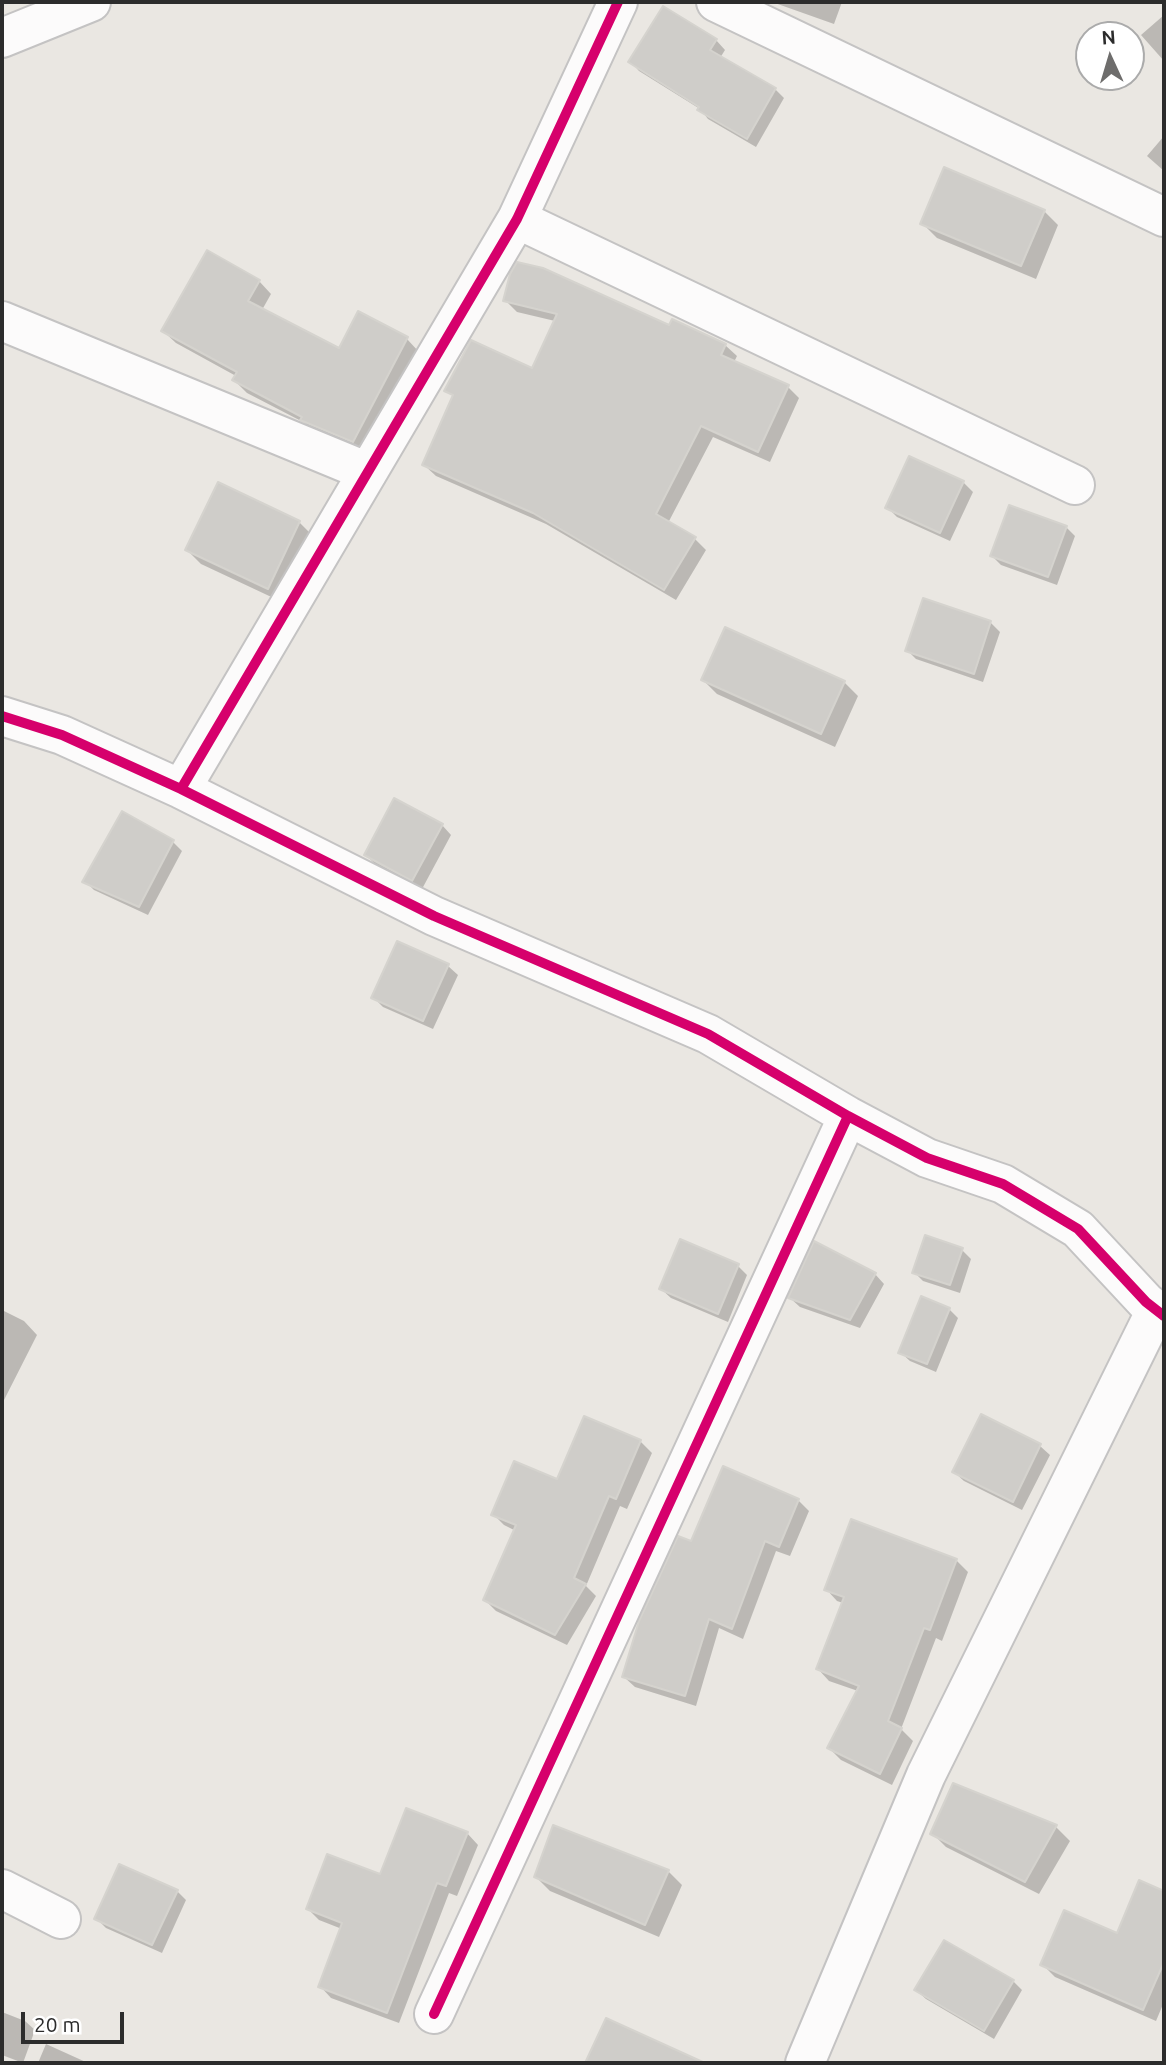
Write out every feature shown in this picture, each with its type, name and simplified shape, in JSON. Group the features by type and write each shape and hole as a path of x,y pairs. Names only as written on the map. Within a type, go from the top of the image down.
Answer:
{"street":[{"path":"2,38 91,2"},
{"path":"181,789 517,219 618,2"},
{"path":"716,2 1164,217"},
{"path":"517,219 1075,485"},
{"path":"2,321 368,472"},
{"path":"2,716 62,734 181,789 433,916 708,1034 848,1116 927,1158 1003,1184 1078,1229 1146,1302 1160,1313 926,1775 805,2063"},
{"path":"434,2014 848,1116"},
{"path":"2,1889 61,1919"}],"building":[{"path":"663,6 717,39 710,50 776,88 747,139 697,110 699,107 628,62"},
{"path":"944,167 1045,210 1021,266 920,224"},
{"path":"207,250 260,280 248,301 339,348 358,311 408,337 353,442 300,420 302,417 232,380 237,372 161,331"},
{"path":"517,262 543,268 669,325 672,319 726,344 721,355 789,385 758,452 701,426 656,514 696,537 664,590 533,513 422,465 453,395 444,391 471,340 532,368 557,314 503,301 510,274"},
{"path":"909,456 964,481 940,533 885,508"},
{"path":"218,482 300,521 268,589 185,550"},
{"path":"1009,505 1067,526 1048,577 990,556"},
{"path":"923,598 991,621 974,674 905,651"},
{"path":"725,627 845,681 821,734 701,680"},
{"path":"394,798 443,824 412,881 364,855"},
{"path":"122,811 174,840 139,907 82,882"},
{"path":"397,941 449,964 423,1021 371,998"},
{"path":"925,1235 963,1248 950,1285 912,1273"},
{"path":"680,1239 739,1264 718,1314 659,1289"},
{"path":"814,1241 876,1273 850,1320 788,1298"},
{"path":"921,1296 950,1308 927,1364 898,1353"},
{"path":"981,1414 1041,1444 1013,1502 952,1472"},
{"path":"584,1416 641,1440 616,1499 609,1496 574,1578 586,1584 555,1635 483,1600 516,1525 491,1515 514,1461 557,1479"},
{"path":"723,1466 799,1499 779,1547 765,1541 732,1629 709,1619 685,1696 622,1677 639,1621 678,1536 691,1541"},
{"path":"851,1519 957,1559 930,1630 924,1628 888,1721 902,1728 880,1774 827,1748 859,1686 816,1669 844,1597 824,1590"},
{"path":"953,1783 1057,1825 1025,1882 930,1834"},
{"path":"406,1808 468,1832 446,1886 437,1883 387,2013 318,1987 342,1923 306,1909 327,1854 380,1874"},
{"path":"553,1825 669,1870 645,1925 534,1877"},
{"path":"119,1864 178,1890 152,1945 94,1919"},
{"path":"1139,1880 1164,1891 1164,1962 1143,2010 1040,1965 1064,1910 1117,1933"},
{"path":"944,1940 1014,1980 984,2031 914,1990"},
{"path":"606,2018 705,2063 585,2063"}],"cycle path":[{"path":"181,789 517,219 618,2"},
{"path":"2,716 62,735 181,789 434,916 708,1034 848,1116 927,1158 1003,1184 1078,1229 1146,1302 1164,1316"},
{"path":"434,2014 848,1116"}]}
